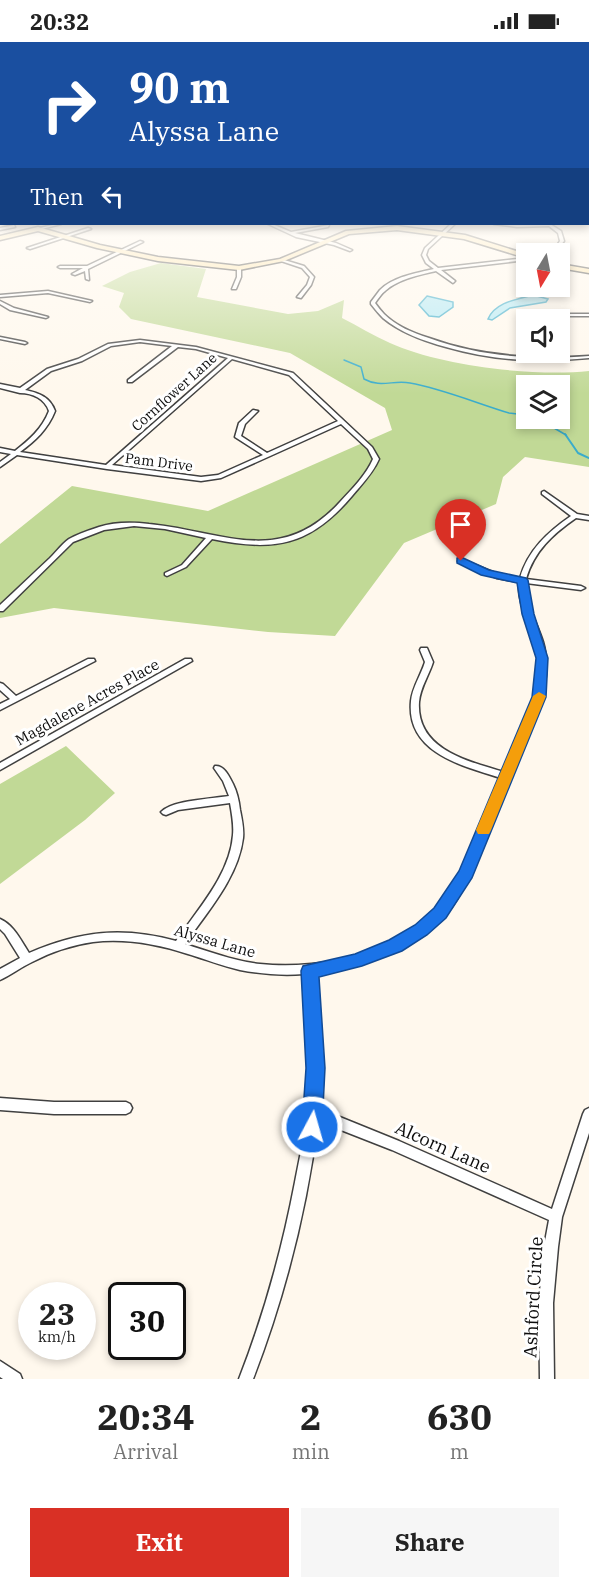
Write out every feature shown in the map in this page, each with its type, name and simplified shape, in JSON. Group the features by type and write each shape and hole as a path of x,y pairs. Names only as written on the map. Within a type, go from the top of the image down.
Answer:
{"street":[{"path":"74,274 84,268"},
{"path":"86,268 88,279"},
{"path":"234,288 239,268"},
{"path":"299,297 309,285 312,277 304,268"},
{"path":"434,268 453,282"},
{"path":"455,268 403,278 386,286 377,294 373,303 377,312 395,327 417,337 491,356 516,358"},
{"path":"574,268 589,271"},
{"path":"0,296 43,292 90,301"},
{"path":"0,302 12,309 46,317"},
{"path":"570,315 589,315"},
{"path":"0,338 25,343"},
{"path":"0,609 71,541 84,532 111,524 148,523 239,542 268,542 296,537 316,528 372,469 376,459 370,448 291,374 230,359 213,352 131,341 110,345 80,360 49,370 20,391"},
{"path":"129,381 176,346"},
{"path":"570,358 589,357"},
{"name":"Cornflower Lane","path":"108,467 230,359"},
{"path":"0,386 42,398 52,411 36,435 0,465"},
{"path":"255,411 242,423 238,437 268,456"},
{"name":"Pam Drive","path":"0,450 201,479 219,477 341,422"},
{"path":"544,493 575,516 589,518"},
{"path":"522,580 540,546 575,516"},
{"path":"167,574 184,566 210,537"},
{"path":"461,561 485,573 581,588"},
{"name":"Alyssa Lane","path":"0,975 26,958 65,944 109,936 141,938 178,945 222,961 268,970 309,971 355,961 396,946 421,930 440,913 466,874 537,704 542,680 540,648 528,614 522,580"},
{"path":"424,650 429,662 415,702 417,723 423,735 449,756 506,776"},
{"path":"0,707 92,661"},
{"name":"Magdalene Acres Place","path":"0,767 188,661"},
{"path":"0,686 15,699"},
{"path":"178,945 215,891 233,856 238,829 234,799 229,783 218,768"},
{"path":"166,812 176,807 234,799"},
{"path":"0,922 9,931 26,958"},
{"path":"246,1379 269,1318 287,1255 314,1113 315,1048 309,971"},
{"path":"0,1104 54,1108 126,1108"},
{"name":"Alcorn Lane","path":"314,1113 395,1145 556,1217"},
{"name":"Ashford Circle","path":"547,1379 547,1294 556,1217 589,1114"},
{"path":"0,1368 15,1379"}],"green space":[{"path":"142,268 206,269 197,297 288,314 318,311 344,300 342,318 384,340 435,358 515,371 589,371 589,467 525,457 503,477 496,504 404,543 335,636 268,632 54,608 0,618 0,544 72,486 208,511 392,430 385,408 290,353 131,319 119,307 124,293 102,286"},
{"path":"66,746 115,793 85,820 0,884 0,784"}],"water":[{"path":"427,296 453,302 453,307 439,317 429,316 419,305"},
{"path":"525,297 548,299 546,302 510,308 492,320 488,319 491,313 501,305"}],"waterway":[{"path":"344,360 361,367 364,379 370,382 404,382 422,385 516,414"},
{"path":"556,429 565,435"},
{"path":"565,435 578,453 589,458"}],"slow traffic":[{"path":"483,830 539,696"}],"route":[{"path":"312,1127 316,1068 309,971 355,961 396,946 421,930 440,913 466,874 539,697 542,658 528,614 522,580 485,573 461,561"}]}
